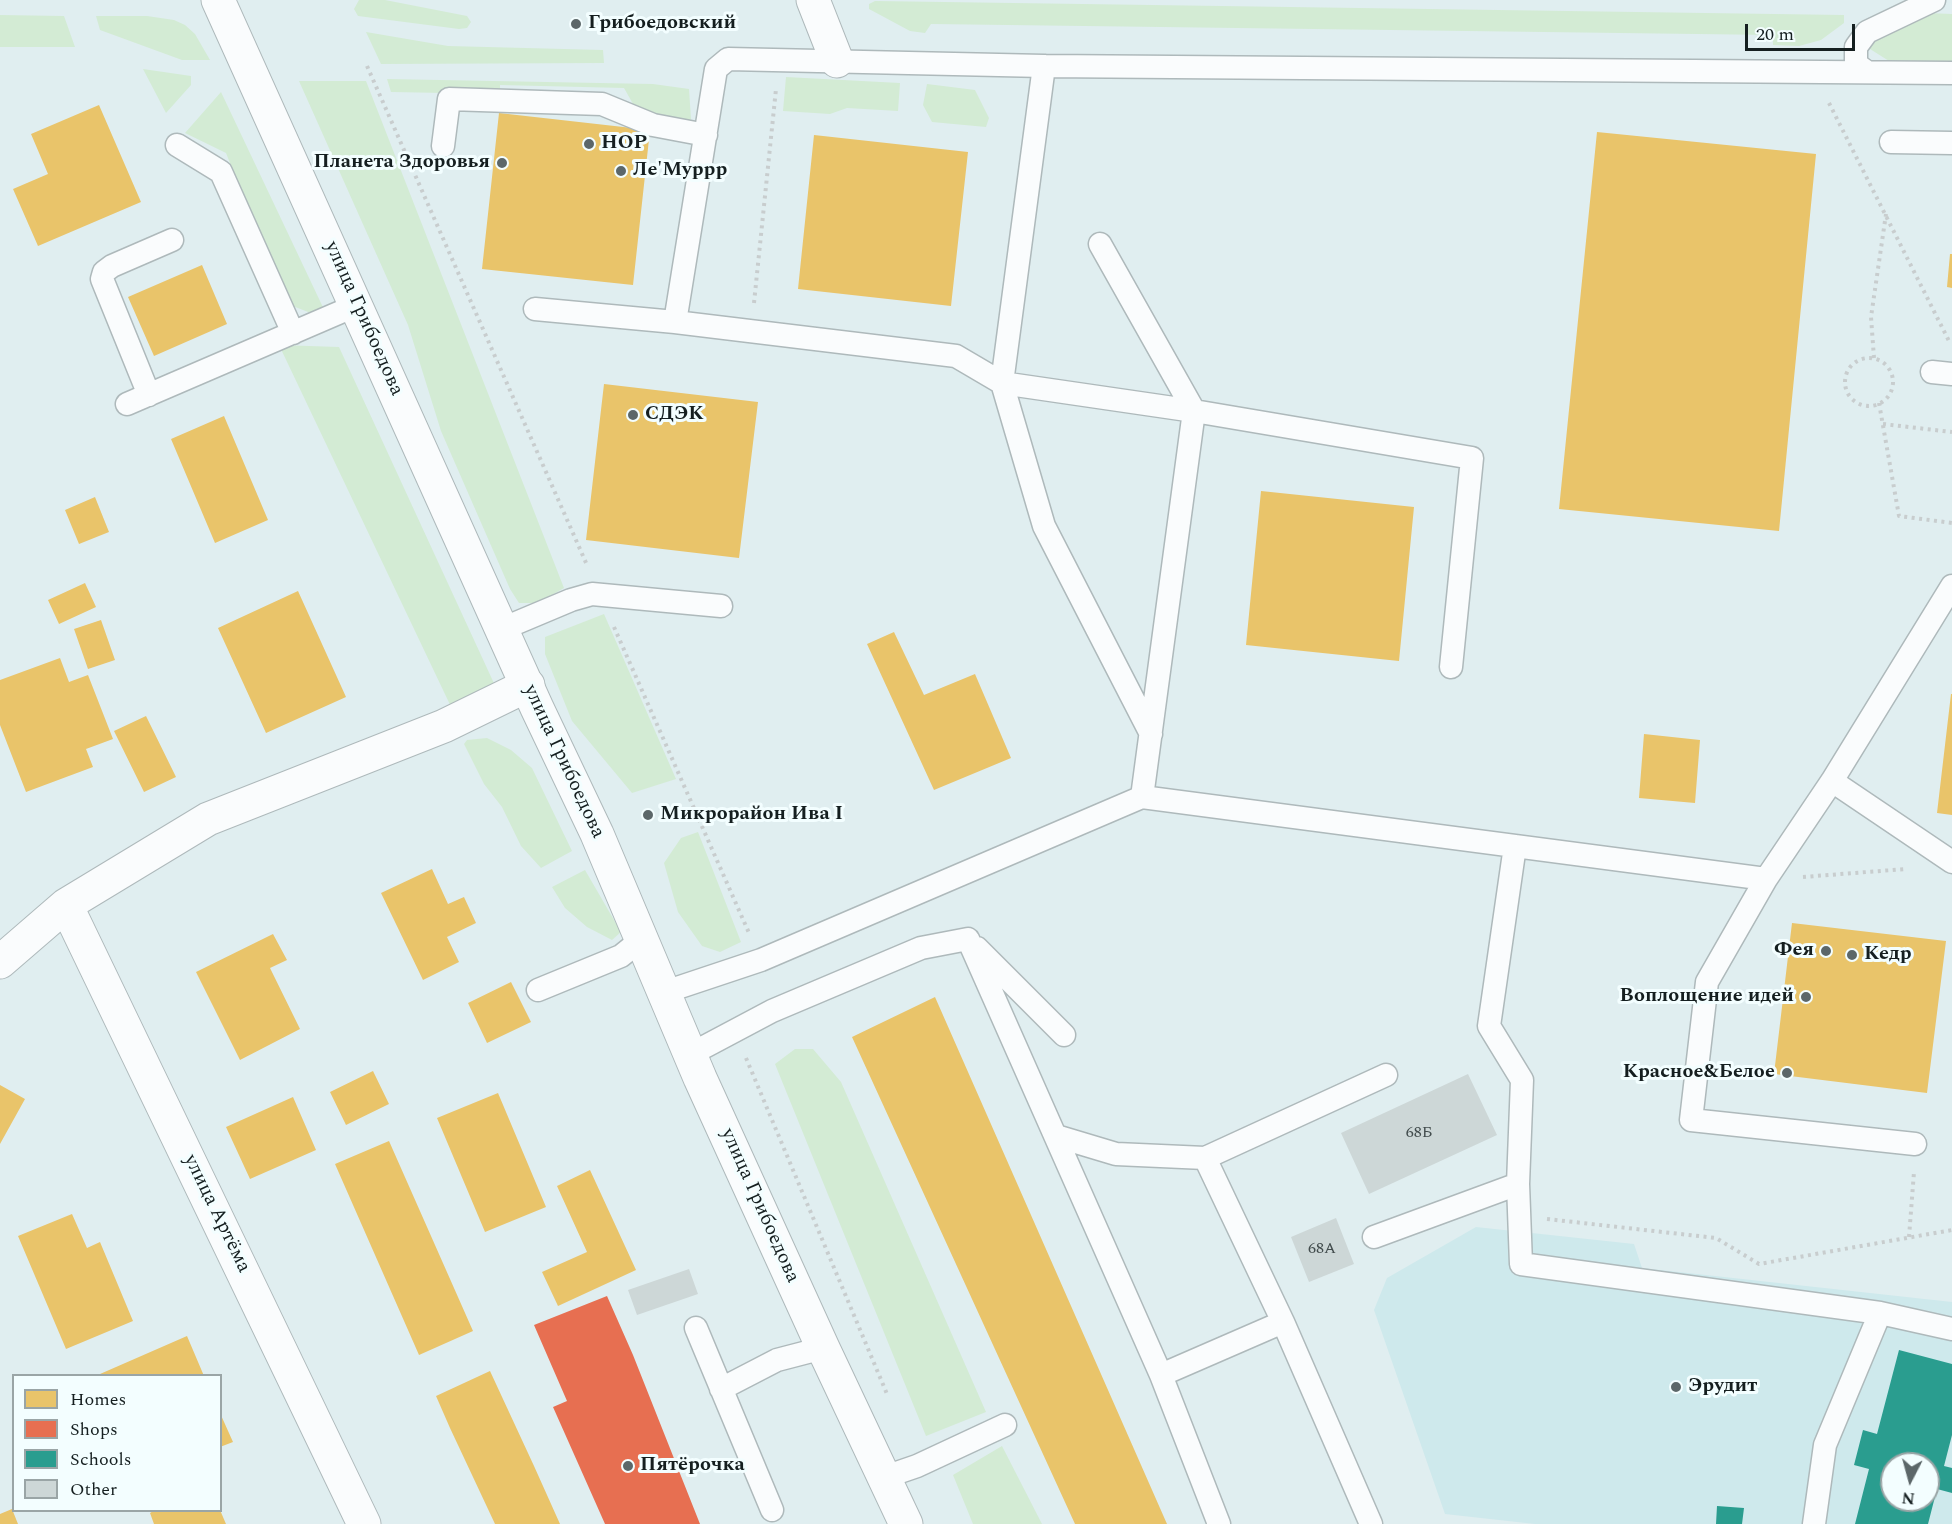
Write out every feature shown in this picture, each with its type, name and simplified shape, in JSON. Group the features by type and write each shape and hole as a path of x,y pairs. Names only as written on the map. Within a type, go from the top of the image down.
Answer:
{"street":[{"name":"улица Грибоедова","path":"218,0 642,939 823,1348 906,1524"},
{"path":"813,0 837,61"},
{"path":"0,962 66,905 208,819 444,726 528,685"},
{"name":"улица Артёма","path":"66,905 364,1524"}],"lane":[{"path":"1867,72 1856,64 1856,46 1866,32 1934,0"},
{"path":"675,322 717,69 728,59 1044,66 1952,73"},
{"path":"1044,66 1002,383 1044,526 1151,734"},
{"path":"443,146 449,99 602,104 653,125 706,135"},
{"path":"1891,142 1952,143"},
{"path":"177,145 221,172 293,333"},
{"path":"149,395 102,279 104,272 112,266 172,240"},
{"path":"1100,244 1194,411 1142,797"},
{"path":"127,404 357,305"},
{"path":"536,309 675,322 956,356 1002,383 1194,411 1472,458 1450,667"},
{"path":"1915,1144 1691,1120 1707,982 1766,879 1832,781 1952,586"},
{"path":"502,629 571,600 599,593 722,606"},
{"path":"1832,781 1952,862"},
{"path":"665,992 761,960 1142,797 1766,879"},
{"path":"1515,846 1489,1026 1522,1080 1518,1184 1521,1264 1880,1313 1952,1329"},
{"path":"538,990 621,956 642,939"},
{"path":"968,939 1064,1035"},
{"path":"691,1054 772,1011 921,948 968,939"},
{"path":"968,939 1161,1375 1218,1524"},
{"path":"1056,1136 1116,1154 1205,1158 1386,1075"},
{"path":"1205,1158 1283,1322 1371,1524"},
{"path":"1374,1238 1518,1184"},
{"path":"1814,1524 1825,1444 1880,1313"},
{"path":"1161,1375 1283,1322"},
{"path":"696,1328 772,1510"},
{"path":"721,1389 777,1360 823,1348"},
{"path":"885,1477 917,1466 1005,1425"}],"path":[{"path":"367,66 761,960"},
{"path":"751,331 777,79"},
{"path":"1826,97 1952,347"},
{"path":"1874,358 1871,317 1886,213"},
{"path":"1866,358 1874,358 1887,366 1893,379 1890,394 1879,404 1863,405 1850,397 1845,381 1851,366 1866,358"},
{"path":"1879,404 1899,516 1952,524"},
{"path":"1883,424 1952,432"},
{"path":"1766,879 1917,868"},
{"path":"746,1058 889,1400"},
{"path":"1910,1237 1915,1144"},
{"path":"1543,1218 1716,1238 1759,1264 1952,1230"}],"shaded area":[{"name":"Эрудит","path":"1476,1227 1634,1244 1642,1268 1952,1302 1952,1524 1535,1524 1445,1514 1374,1310 1387,1278"}],"green space":[{"path":"359,0 385,0 467,16 471,22 467,28 459,29 358,16 354,9"},
{"path":"875,1 1844,15 1844,23 1821,40 1799,46 1773,45 1773,35 931,24 925,33 910,31 869,9 869,4"},
{"path":"1928,13 1952,14 1952,61 1889,61 1870,49 1872,39"},
{"path":"0,15 64,16 75,47 0,47"},
{"path":"96,16 147,16 174,20 185,25 195,34 210,60 182,60 100,30"},
{"path":"366,32 448,46 603,50 604,63 381,64"},
{"path":"143,69 191,76 191,85 166,113"},
{"path":"786,77 900,83 898,111 847,108 830,114 783,111"},
{"path":"387,79 653,84 689,89 691,119 684,124 637,111 624,88 500,85 500,94 391,92"},
{"path":"299,81 366,81 564,588 538,603 519,603 510,589 441,431 408,325"},
{"path":"927,84 975,90 989,118 986,127 932,122 923,105"},
{"path":"221,92 329,320 290,305 267,256 226,153 185,133"},
{"path":"279,345 339,347 498,692 453,711"},
{"path":"604,614 676,779 632,793 572,721 545,654 545,637"},
{"path":"487,738 511,750 532,768 572,851 541,868 521,846 502,807 484,784 464,744 467,740"},
{"path":"698,832 741,942 720,952 702,946 678,912 664,863 681,838"},
{"path":"585,870 621,932 612,940 587,927 565,908 552,887"},
{"path":"795,1049 813,1049 841,1082 986,1412 926,1436 775,1064"},
{"path":"1002,1446 1042,1524 973,1524 953,1475"}],"building: Homes":[{"path":"99,105 141,202 38,246 13,189 48,174 31,134"},
{"path":"499,113 650,130 633,285 482,269"},
{"path":"1597,132 1816,154 1779,531 1559,509"},
{"path":"814,135 968,152 951,306 798,289"},
{"path":"1950,254 1952,254 1952,288 1947,287"},
{"path":"202,265 227,324 154,356 128,297"},
{"path":"604,384 758,402 739,558 586,540"},
{"path":"224,416 268,520 215,543 171,439"},
{"path":"1261,491 1414,507 1399,661 1246,645"},
{"path":"95,497 109,532 79,544 65,510"},
{"path":"85,583 96,607 59,624 48,600"},
{"path":"298,591 346,697 266,733 218,628"},
{"path":"101,620 115,660 88,669 74,629"},
{"path":"894,632 924,695 975,674 1011,758 934,790 867,644"},
{"path":"60,658 69,682 88,675 113,739 86,749 93,767 26,792 0,725 0,680"},
{"path":"1952,694 1952,815 1937,813"},
{"path":"146,716 176,777 144,792 114,731"},
{"path":"1644,734 1700,740 1695,803 1639,798"},
{"path":"432,869 448,904 464,897 476,923 447,937 459,962 423,980 381,893"},
{"path":"1792,923 1946,941 1927,1093 1774,1074"},
{"path":"273,934 287,960 270,968 300,1029 240,1060 196,972"},
{"path":"511,982 531,1022 487,1043 468,1003"},
{"path":"935,997 1167,1524 1075,1524 852,1037"},
{"path":"373,1071 389,1104 346,1125 330,1092"},
{"path":"0,1085 25,1099 0,1144"},
{"path":"498,1093 546,1207 485,1232 437,1118"},
{"path":"293,1097 316,1150 250,1179 226,1127"},
{"path":"389,1141 473,1331 419,1355 335,1164"},
{"path":"590,1170 636,1270 558,1306 542,1272 587,1252 557,1186"},
{"path":"72,1214 87,1248 100,1242 133,1321 66,1349 18,1236"},
{"path":"187,1336 203,1374 100,1374"},
{"path":"490,1371 560,1524 495,1524 450,1428 436,1396"},
{"path":"222,1417 233,1442 222,1446"},
{"path":"12,1509 18,1524 0,1524 0,1514"},
{"path":"221,1512 226,1524 154,1524 150,1513"}],"building: Shops":[{"name":"Пятёрочка","path":"607,1296 700,1524 605,1524 553,1407 567,1401 534,1325"}],"building: Schools":[{"path":"1899,1350 1952,1364 1952,1435 1944,1466 1952,1468 1952,1493 1940,1490 1940,1452 1880,1452 1880,1512 1931,1512 1928,1524 1855,1524 1869,1469 1854,1465 1863,1430 1877,1434"},
{"path":"1717,1506 1744,1508 1742,1524 1716,1524"}],"building: Other":[{"path":"1468,1074 1497,1135 1369,1194 1341,1133"},
{"path":"1336,1218 1354,1264 1309,1282 1291,1237"},
{"path":"689,1269 698,1294 637,1315 628,1290"}],"place":[{"name":"Грибоедовский","path":"576,24"},
{"name":"HOP","path":"589,144"},
{"name":"Планета Здоровья","path":"502,163"},
{"name":"Ле'Муррр","path":"621,171"},
{"name":"СДЭК","path":"633,415"},
{"name":"Микрорайон Ива I","path":"648,815"},
{"name":"Фея","path":"1826,951"},
{"name":"Кедр","path":"1852,955"},
{"name":"Воплощение идей","path":"1806,997"},
{"name":"Красное&Белое","path":"1787,1073"},
{"name":"Эрудит","path":"1676,1387"},
{"name":"Пятёрочка","path":"628,1466"}]}
